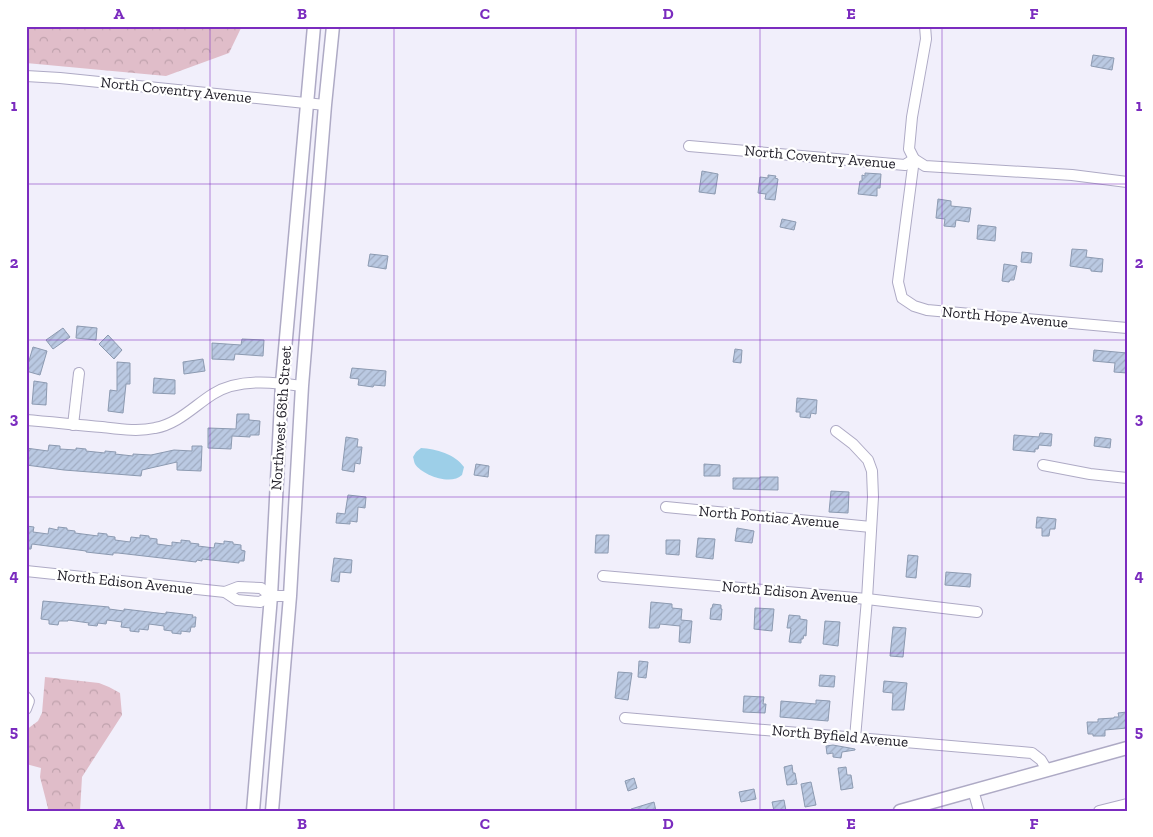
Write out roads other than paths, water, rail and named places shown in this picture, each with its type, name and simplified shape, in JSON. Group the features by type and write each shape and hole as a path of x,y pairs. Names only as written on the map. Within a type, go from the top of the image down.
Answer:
{"main road":[{"name":"Northwest 68th Street","path":"253,811 271,596 282,384 314,26"},
{"name":"Northwest 68th Street","path":"272,811 290,596 302,386 333,26"},
{"path":"900,811 1127,748"}],"street":[{"path":"914,159 909,149 912,117 926,39 925,26"},
{"name":"North Coventry Avenue","path":"26,76 325,105"},
{"name":"North Coventry Avenue","path":"689,146 905,165 914,159 925,166 1072,175 1127,182"},
{"name":"North Hope Avenue","path":"914,159 898,282 902,298 914,306 927,310 1127,328"},
{"path":"73,425 79,373"},
{"path":"26,420 129,430 154,429 174,422 215,392 231,386 254,383 302,386"},
{"path":"836,431 853,444 868,460 872,471 873,497 867,599 855,738"},
{"path":"1042,465 1090,474 1127,478"},
{"name":"North Pontiac Avenue","path":"666,507 871,527"},
{"name":"North Edison Avenue","path":"26,571 225,592 238,586 261,588 271,596 290,596"},
{"name":"North Edison Avenue","path":"603,576 867,599 977,612"},
{"path":"26,698 30,701 26,709"},
{"name":"North Byfield Avenue","path":"625,718 1032,753 1041,760 1047,770"},
{"path":"973,790 979,811"},
{"path":"1099,811 1127,804"}],"water":[{"path":"421,448 439,451 456,459 464,467 462,475 457,478 444,479 424,472 415,464 413,457"}]}
